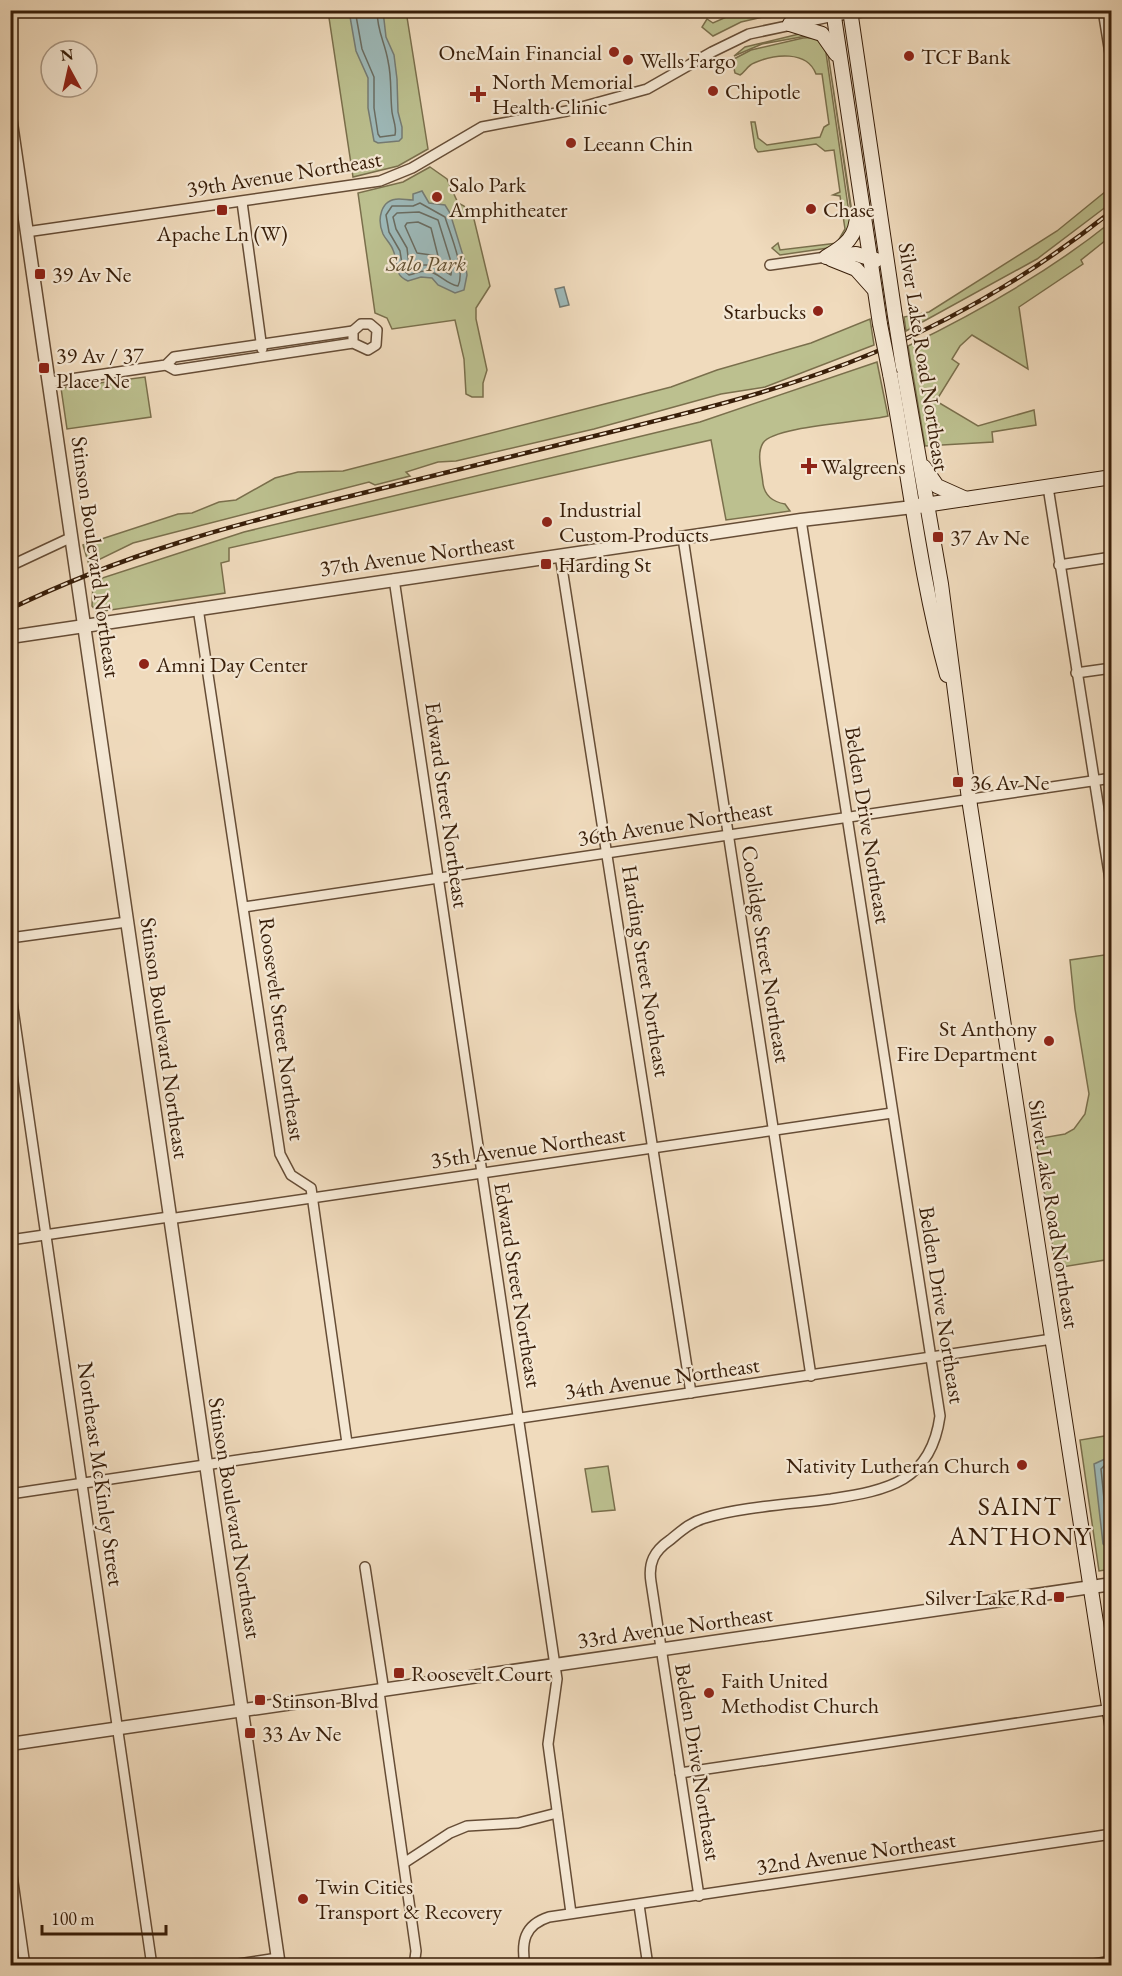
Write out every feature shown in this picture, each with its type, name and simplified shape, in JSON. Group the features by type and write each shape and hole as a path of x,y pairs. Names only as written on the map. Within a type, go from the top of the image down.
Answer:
{"main road":[{"path":"790,24 813,10"},
{"name":"Silver Lake Road Northeast","path":"850,12 918,454 920,506 953,664 956,709 969,799 1112,1726"},
{"path":"833,13 874,290 890,374 920,506"},
{"path":"790,24 822,34 830,42 840,63"},
{"path":"826,257 843,248 853,236 857,226 858,186"},
{"path":"826,257 856,254 869,257 878,261 889,275"},
{"path":"826,257 856,269 874,290"},
{"path":"918,454 934,483 967,499"},
{"name":"37th Avenue Northeast","path":"920,506 1112,477"}],"street":[{"name":"39th Avenue Northeast","path":"26,232 242,202 390,178 482,127 553,114 632,95 657,85 736,39 833,13 876,10"},
{"path":"1103,10 1112,66"},
{"name":"Stinson Boulevard Northeast","path":"10,116 279,1962"},
{"path":"242,202 263,358"},
{"path":"770,265 826,257"},
{"path":"50,382 166,365 174,357 353,331 366,323 375,327 379,335 376,345 368,350 363,350 353,343 175,370 166,365"},
{"path":"353,331 353,343"},
{"path":"1048,487 1112,892"},
{"name":"37th Avenue Northeast","path":"10,637 801,520 920,506"},
{"name":"Belden Drive Northeast","path":"699,1896 649,1571 651,1560 657,1551 691,1524 704,1518 869,1493 899,1483 923,1462 937,1433 940,1416 801,520"},
{"path":"10,566 72,537"},
{"name":"Coolidge Street Northeast","path":"683,538 811,1376"},
{"name":"Harding Street Northeast","path":"560,555 691,1394"},
{"path":"1059,565 1112,557"},
{"name":"Edward Street Northeast","path":"394,579 557,1679 548,1744 572,1914"},
{"name":"Roosevelt Street Northeast","path":"198,608 280,1154 291,1175 311,1188 311,1198"},
{"path":"1076,673 1112,668"},
{"name":"36th Avenue Northeast","path":"244,906 1112,778"},
{"path":"10,939 127,922"},
{"name":"Northeast McKinley Street","path":"10,988 152,1965"},
{"name":"35th Avenue Northeast","path":"10,1240 892,1113"},
{"path":"311,1198 347,1443"},
{"name":"34th Avenue Northeast","path":"10,1494 205,1463 691,1394 1052,1339"},
{"path":"365,1567 416,1951 414,1965"},
{"name":"33rd Avenue Northeast","path":"10,1744 382,1692 1112,1584"},
{"path":"680,1773 1110,1709"},
{"path":"404,1863 450,1833 467,1826 518,1823 557,1814"},
{"name":"32nd Avenue Northeast","path":"572,1914 1112,1834"},
{"path":"10,1861 26,1965"},
{"path":"639,1905 648,1965"},
{"path":"525,1965 522,1944 531,1926 539,1920 572,1914"},
{"path":"1082,1965 1112,1961"},
{"path":"225,1965 279,1962"}],"green space":[{"path":"328,11 406,11 428,149 398,166 353,177"},
{"path":"740,11 790,11 741,22 713,36 702,27 707,19 713,23"},
{"path":"799,34 812,35 762,44 734,56 745,47"},
{"path":"803,38 818,40 826,53 851,227 838,241 845,229 840,196 833,195 840,192 834,150 825,151 816,144 758,152 755,148 751,122 755,122 758,138 767,145 820,137 824,127 829,124 822,74 816,74 812,66 798,58 780,56 752,64 740,75 735,73 732,60 751,50"},
{"path":"827,47 853,219 853,225"},
{"name":"Salo Park","path":"430,167 447,179 458,203 464,206 469,217 473,215 490,286 476,308 476,319 487,370 483,383 483,397 472,397 466,394 464,359 455,320 392,329 387,318 375,313 358,193 403,182"},
{"path":"1111,187 1111,203 1037,259 906,331 904,317 929,312 1057,231"},
{"path":"1111,222 1111,236 1081,260 1083,264 1019,307 1028,369 972,335 960,346 952,359 959,364 936,401 978,426 1034,410 1036,425 992,432 993,442 925,446 908,346 1013,290 1063,258"},
{"path":"778,243 780,250 838,243 835,247 780,255 772,248"},
{"path":"870,319 874,345 765,387 721,394 594,429 456,461 438,462 406,472 410,476 375,485 369,482 133,543 96,561 90,568 83,545 178,514 192,513 219,502 236,500 275,478 298,472 343,471 671,387 717,370 811,343"},
{"path":"877,362 888,416 784,432 770,437 763,443 760,457 764,488 770,498 785,504 790,511 726,520 711,440 229,548 229,561 221,563 225,593 97,612 92,606 93,581 244,532 700,422"},
{"path":"145,377 151,417 67,429 61,388"},
{"path":"1111,954 1111,1259 1056,1268 1036,1139 1065,1134 1074,1129 1085,1114 1089,1094 1075,1009 1070,960"},
{"path":"1111,1435 1111,1569 1099,1571 1080,1440"},
{"path":"608,1466 615,1510 592,1512 585,1469"}],"water":[{"path":"349,11 383,11 386,37 394,55 397,79 398,112 402,127 402,138 399,141 378,143 374,141 368,108 368,78 356,51"},
{"path":"422,191 429,203 445,205 450,213 465,262 467,275 464,290 455,293 438,285 432,278 421,277 408,281 398,272 395,255 381,228 380,217 388,202 399,199 413,200 413,194"},
{"path":"564,287 569,305 560,307 555,289"},
{"path":"1105,1459 1111,1464 1111,1551 1103,1544 1094,1464"}],"railway":[{"path":"10,609 96,572 225,529 313,505 718,405 812,376 905,339 967,308 1056,253 1112,211"}],"place":[{"name":"OneMain Financial","path":"614,52"},
{"name":"TCF Bank","path":"909,56"},
{"name":"Wells Fargo","path":"628,60"},
{"name":"Chipotle","path":"713,91"},
{"name":"North Memorial Health Clinic","path":"478,94"},
{"name":"Leeann Chin","path":"571,143"},
{"name":"Salo Park Amphitheater","path":"437,197"},
{"name":"Chase","path":"811,209"},
{"name":"Apache Ln (W)","path":"222,210"},
{"name":"39 Av Ne","path":"40,274"},
{"name":"Starbucks","path":"818,311"},
{"name":"39 Av / 37 Place Ne","path":"44,368"},
{"name":"Walgreens","path":"809,466"},
{"name":"Industrial Custom Products","path":"547,522"},
{"name":"37 Av Ne","path":"938,537"},
{"name":"Harding St","path":"546,564"},
{"name":"Amni Day Center","path":"144,664"},
{"name":"36 Av Ne","path":"958,782"},
{"name":"St Anthony Fire Department","path":"1049,1041"},
{"name":"Nativity Lutheran Church","path":"1022,1465"},
{"name":"Silver Lake Rd","path":"1059,1597"},
{"name":"Roosevelt Court","path":"399,1673"},
{"name":"Faith United Methodist Church","path":"709,1693"},
{"name":"Stinson Blvd","path":"260,1700"},
{"name":"33 Av Ne","path":"250,1733"},
{"name":"Twin Cities Transport & Recovery","path":"303,1899"}],"district":[{"name":"SAINT ANTHONY","path":"1020,1521"}]}
